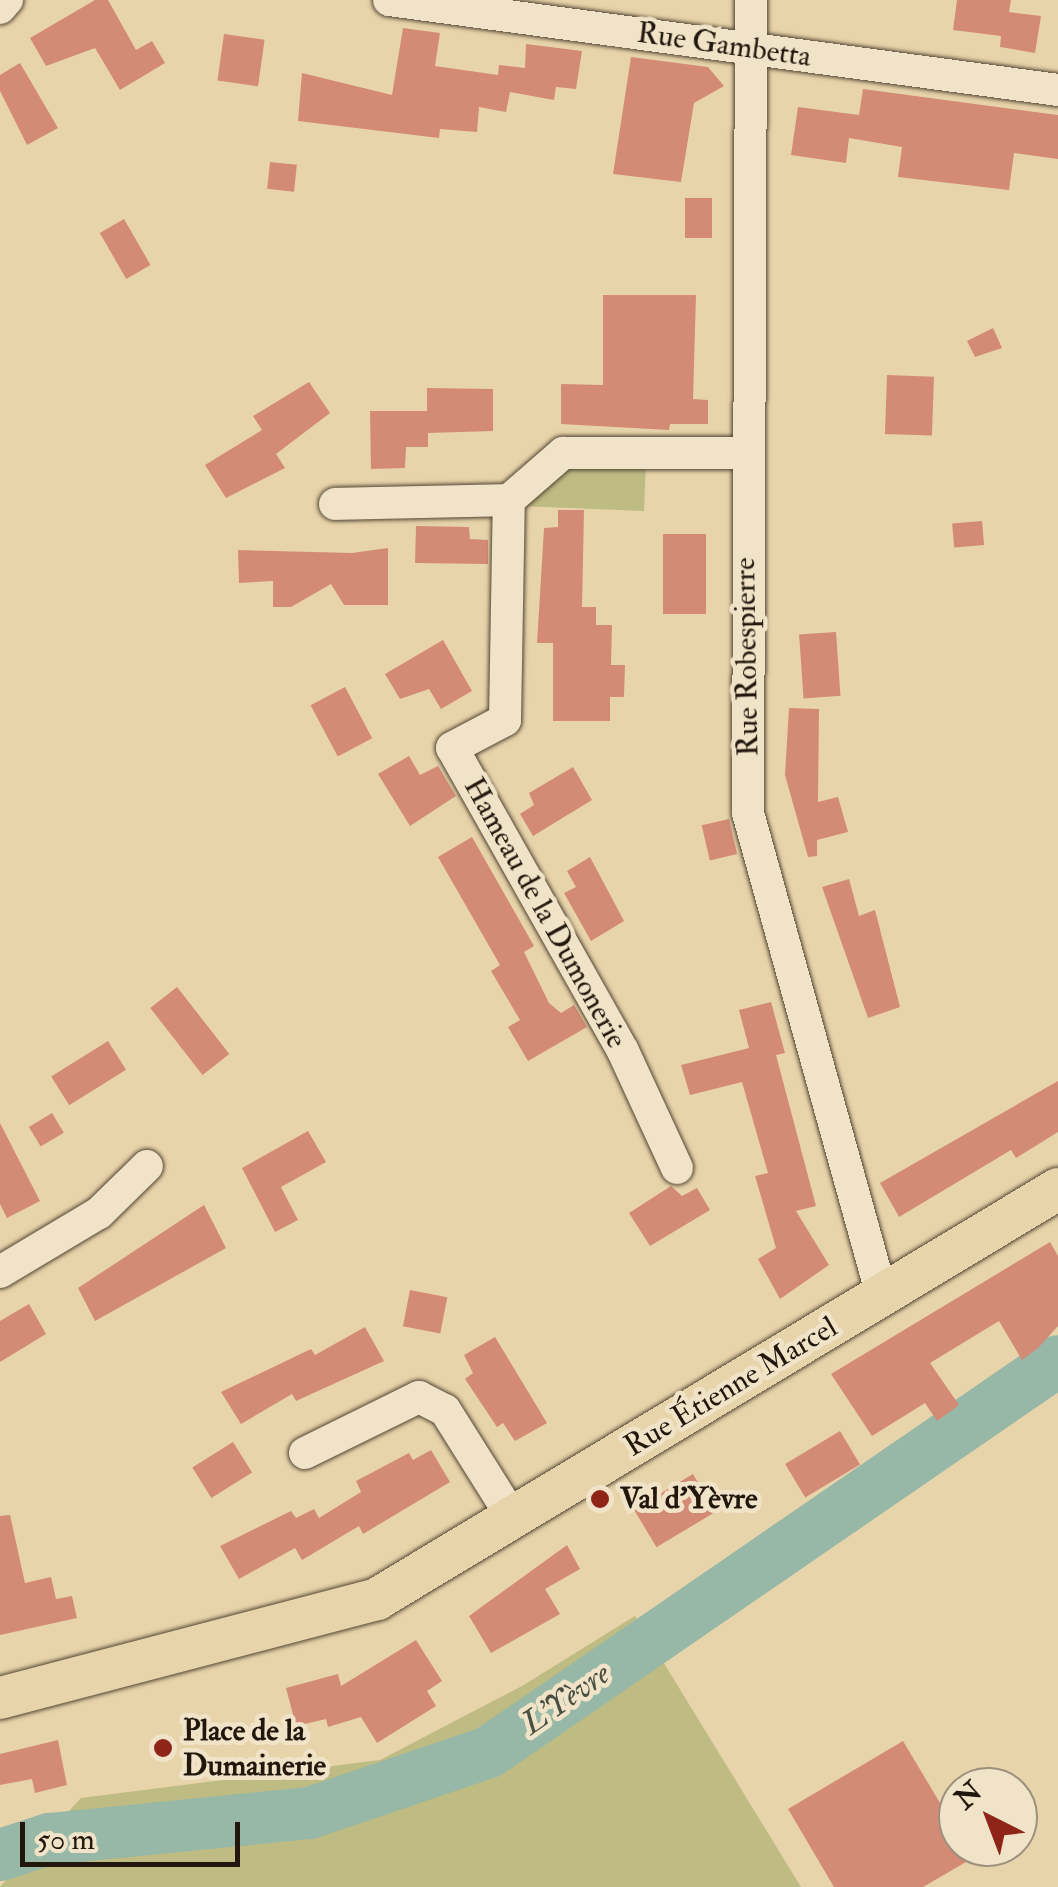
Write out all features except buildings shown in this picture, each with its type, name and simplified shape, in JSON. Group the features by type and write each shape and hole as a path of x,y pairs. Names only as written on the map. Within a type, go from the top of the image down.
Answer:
{"main road":[{"name":"Rue Étienne Marcel","path":"0,1698 354,1608 514,1520 1058,1188"}],"street":[{"path":"0,8 7,0"},
{"name":"Rue Gambetta","path":"389,0 1058,90"},
{"name":"Rue Robespierre","path":"751,0 745,453 748,813 882,1296"},
{"path":"335,504 509,500 562,453 745,453"},
{"name":"Hameau de la Dumonerie","path":"509,500 505,720 452,748 624,1051 678,1168"},
{"path":"0,1272 99,1214 147,1166"},
{"path":"305,1453 419,1397 445,1410 514,1520"}],"shaded area":[{"path":"646,461 644,511 521,506 561,463"},
{"path":"635,1616 801,1887 0,1887 81,1798 380,1760 522,1686"}],"waterway":[{"name":"L'Yèvre","path":"0,1855 49,1839 310,1813 489,1752 1058,1361"}],"place":[{"name":"Val d'Yèvre","path":"600,1499"},
{"name":"Place de la Dumainerie","path":"163,1748"}]}
